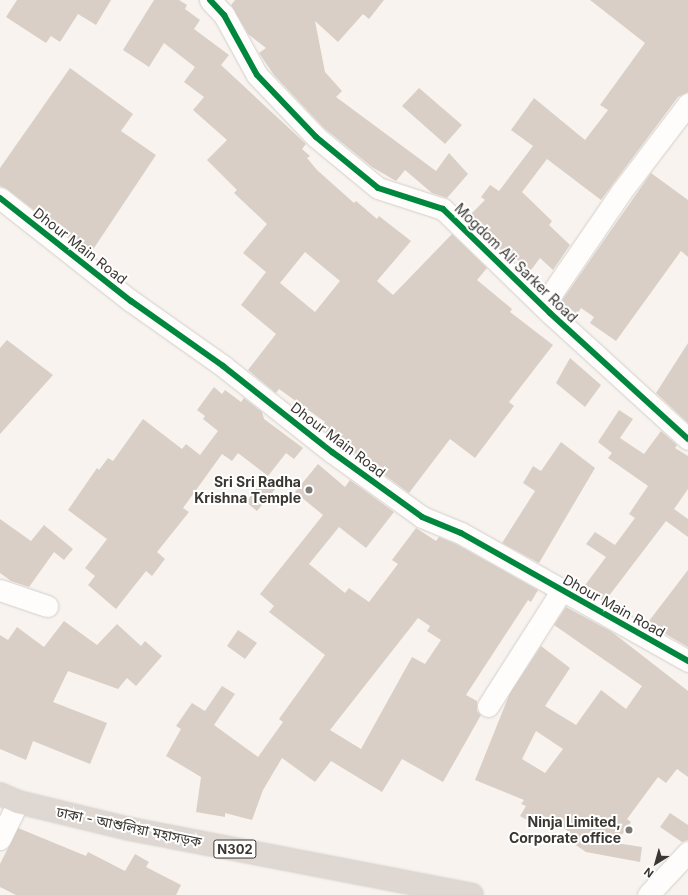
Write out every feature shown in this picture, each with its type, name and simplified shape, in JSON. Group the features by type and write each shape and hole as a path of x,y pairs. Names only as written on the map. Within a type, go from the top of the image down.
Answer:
{"highway":[{"name":"ঢাকা - আশুলিয়া মহাসড়ক","path":"9,798 130,829 472,895"}],"street":[{"name":"Mogdom Ali Sarker Road","path":"210,0 224,16 257,75 316,138 378,188 443,209 543,306 688,439"},
{"path":"543,306 622,192 688,104"},
{"name":"Dhour Main Road","path":"0,198 131,301 223,366 332,452 422,517 461,532 688,661"},
{"path":"0,590 47,606"},
{"path":"488,706 562,590"},
{"path":"0,839 9,798"},
{"path":"648,895 688,852"}],"building":[{"path":"17,0 111,0 96,25 78,14 60,42 51,36 46,43 6,17"},
{"path":"154,0 179,0 187,5 185,9 200,20 194,29 229,55 221,65 306,144 302,149 310,156 307,158 317,170 354,203 356,201 377,219 379,216 411,241 377,281 393,295 452,234 487,268 477,280 512,309 510,312 553,345 509,402 514,406 475,458 450,439 409,493 321,428 325,422 279,389 276,393 248,370 276,334 241,305 266,272 243,253 267,224 234,193 237,190 207,160 227,140 193,110 204,97 184,82 195,67 164,43 149,67 123,50","holes":["305,252 340,281 315,312 280,283"]},
{"path":"235,0 384,0 369,19 363,14 338,42 315,21 325,72 342,91 336,97 436,171 449,153 468,174 447,198 432,193 405,170 396,181 372,167 324,128 274,75 259,53 266,48 248,34 231,5"},
{"path":"590,0 688,0 688,92 678,97 601,200 547,159 522,192 552,221 549,225 570,245 553,270 540,258 531,270 516,259 514,262 468,217 485,200 481,197 490,185 499,191 533,146 511,130 534,98 585,140 608,110 600,105 645,43"},
{"path":"70,68 133,114 121,131 156,155 90,254 7,189 0,186 0,168"},
{"path":"419,88 462,125 445,144 402,106"},
{"path":"651,173 688,200 688,257 681,251 616,341 590,323 594,317 581,308 577,314 561,302"},
{"path":"7,340 53,375 0,434 0,348"},
{"path":"688,343 688,423 656,393"},
{"path":"570,358 601,385 585,407 556,383"},
{"path":"214,387 222,394 225,390 241,402 244,398 262,412 264,419 303,448 294,459 286,453 268,476 238,453 232,461 222,454 183,508 189,512 157,552 165,559 152,576 146,571 116,609 88,585 95,576 85,568 107,539 68,510 97,468 99,470 108,458 113,461 143,419 182,449 186,444 200,455 218,431 203,419 205,416 197,410"},
{"path":"619,410 633,419 620,438 644,454 661,431 677,445 675,448 688,456 688,489 674,509 688,519 688,537 666,521 605,601 583,588 606,557 586,544 595,532 615,545 635,518 629,514 648,486 608,458 612,453 598,442"},
{"path":"561,442 595,468 539,563 502,543 535,491 523,483 533,466 541,471"},
{"path":"318,464 345,487 350,480 394,512 366,548 339,527 309,564 345,593 349,588 369,602 398,564 392,560 416,528 436,541 439,537 456,544 538,590 531,602 528,600 466,695 477,701 477,711 481,715 443,782 402,759 382,792 331,761 315,782 282,758 263,790 252,820 225,813 225,817 196,812 201,777 166,756 181,729 176,726 192,703 205,711 222,686 235,694 214,725 258,757 283,722 279,719 325,655 269,612 274,606 260,594 323,515 295,492","holes":["418,618 430,626 427,631 441,640 425,664 412,657 361,749 330,730"]},
{"path":"264,479 276,488 257,511 246,502"},
{"path":"0,519 31,541 44,525 73,549 64,560 54,552 29,587 11,581 0,573"},
{"path":"688,570 688,647 664,633 649,621"},
{"path":"566,607 612,632 688,691 688,777 677,769 666,783 658,777 627,819 631,822 616,843 642,847 640,862 586,852 564,837 568,831 542,815 536,825 520,816 526,806 521,804 524,800 475,780 510,693 541,646 570,668 545,706 576,725 601,690 626,709 642,686 554,625","holes":["536,731 563,749 545,773 522,759"]},
{"path":"64,621 97,645 117,624 141,646 145,641 162,656 136,686 127,678 118,689 68,671 53,702 107,723 90,764 33,741 26,760 0,749 0,635 8,640 17,627 44,647"},
{"path":"238,630 257,643 245,659 227,646"},
{"path":"670,813 688,825 688,840 682,842 660,827"},
{"path":"18,828 86,856 88,852 125,871 135,854 149,862 146,867 181,885 176,895 16,895 0,887 0,864"}],"cycle path":[{"path":"210,0 224,15 257,75 316,137 378,188 443,209 550,313 688,439"},
{"path":"0,198 131,301 223,366 332,452 422,517 461,533 688,661"}],"place":[{"name":"Sri Sri Radha Krishna Temple","path":"309,490"},
{"name":"Ninja Limited, Corporate office","path":"629,830"}]}
